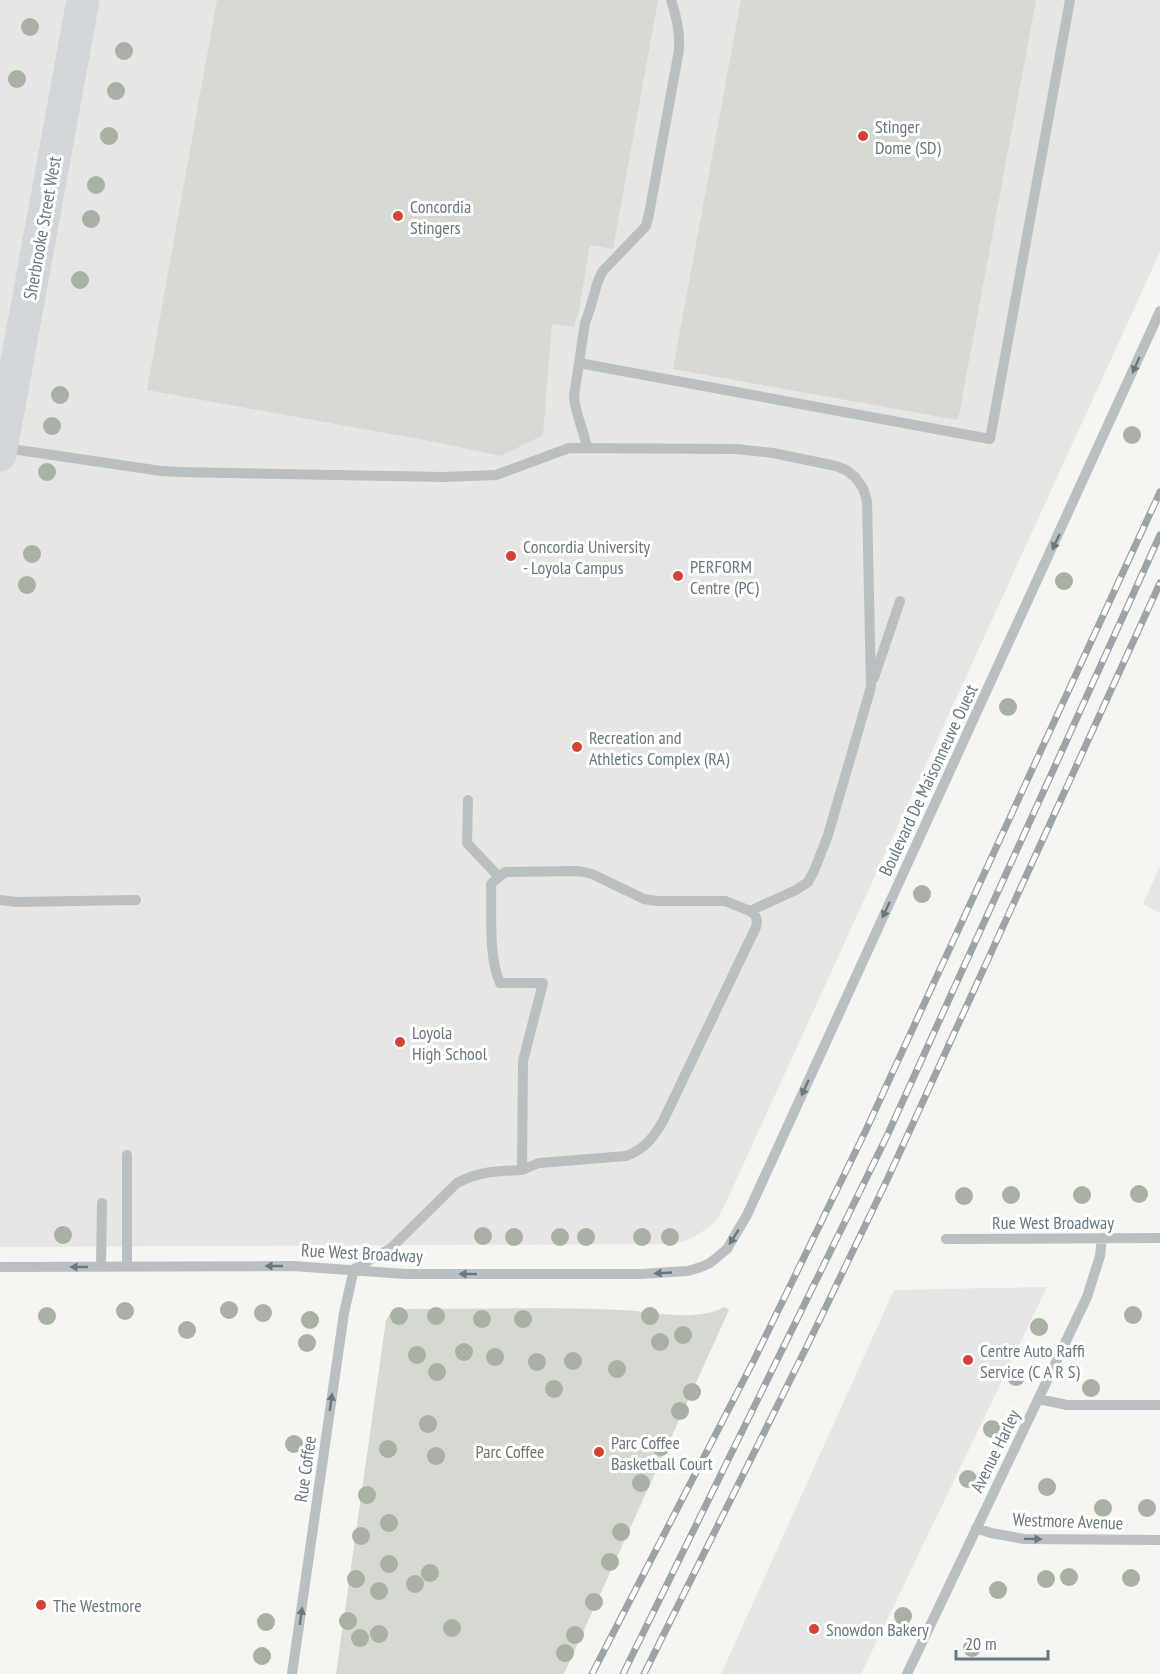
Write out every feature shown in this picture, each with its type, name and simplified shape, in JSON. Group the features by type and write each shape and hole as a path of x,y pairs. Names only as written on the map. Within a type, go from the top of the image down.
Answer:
{"main road":[{"name":"Sherbrooke Street West","path":"1,451 83,0"}],"street":[{"path":"587,448 582,426 574,407 585,323 602,272 646,226 679,50 678,25 671,0"},
{"path":"579,363 990,439 1070,0"},
{"name":"Boulevard De Maisonneuve Ouest","path":"718,1257 735,1238 747,1215 1160,312"},
{"path":"1,451 161,471 443,477 496,475 568,448 736,449 773,453 836,466 855,477 863,488 867,501 871,687"},
{"path":"750,910 796,890 808,882 814,871 828,835 871,687 900,601"},
{"path":"468,800 467,843 499,877"},
{"path":"354,1269 391,1248 457,1183 470,1176 494,1171 522,1170 539,1163 626,1156 636,1153 647,1145 663,1122 756,927 755,915 750,910 725,901 644,899 592,874 579,871 505,872 491,884 493,961 500,983 543,982 523,1061 522,1170"},
{"path":"0,900 16,902 136,900"},
{"path":"127,1155 127,1266"},
{"path":"101,1267 102,1203"},
{"name":"Avenue Harley","path":"907,1674 1087,1297 1100,1256 1102,1238"},
{"name":"Rue West Broadway","path":"946,1239 1160,1238"},
{"name":"Rue West Broadway","path":"0,1267 293,1266 405,1274 641,1274 688,1271 701,1268 718,1257"},
{"name":"Rue Coffee","path":"292,1674 342,1324 354,1269"},
{"path":"1039,1399 1067,1405 1160,1405"},
{"name":"Westmore Avenue","path":"976,1528 1024,1539 1160,1540"}],"shaded area":[{"name":"Concordia University - Loyola Campus","path":"0,0 1160,0 1160,252 723,1209 712,1225 694,1237 669,1244 0,1247"},
{"path":"1160,866 1160,913 1143,904"},
{"path":"1047,1287 861,1674 721,1674 894,1290"}],"green space":[{"name":"Concordia Stingers","path":"217,0 658,0 613,249 590,245 574,327 552,324 543,435 501,456 147,390"},
{"name":"Stinger Dome (SD)","path":"741,0 1036,0 958,420 673,369"},
{"name":"Parc Coffee","path":"725,1307 729,1310 564,1674 336,1674 386,1320 391,1313 403,1309 539,1308 620,1310 686,1315 712,1312"}],"railway":[{"path":"592,1674 754,1360 866,1130 1160,492"},
{"path":"623,1674 886,1138 1160,535"},
{"path":"644,1674 888,1178 1160,583"}],"place":[{"name":"Stinger Dome (SD)","path":"863,136"},
{"name":"Concordia Stingers","path":"398,216"},
{"name":"Concordia University - Loyola Campus","path":"511,556"},
{"name":"PERFORM Centre (PC)","path":"678,576"},
{"name":"Recreation and Athletics Complex (RA)","path":"577,747"},
{"name":"Loyola High School","path":"400,1042"},
{"name":"Centre Auto Raffi Service (C A R S)","path":"968,1360"},
{"name":"Parc Coffee Basketball Court","path":"599,1452"},
{"name":"The Westmore","path":"41,1605"},
{"name":"Snowdon Bakery","path":"814,1629"}]}
